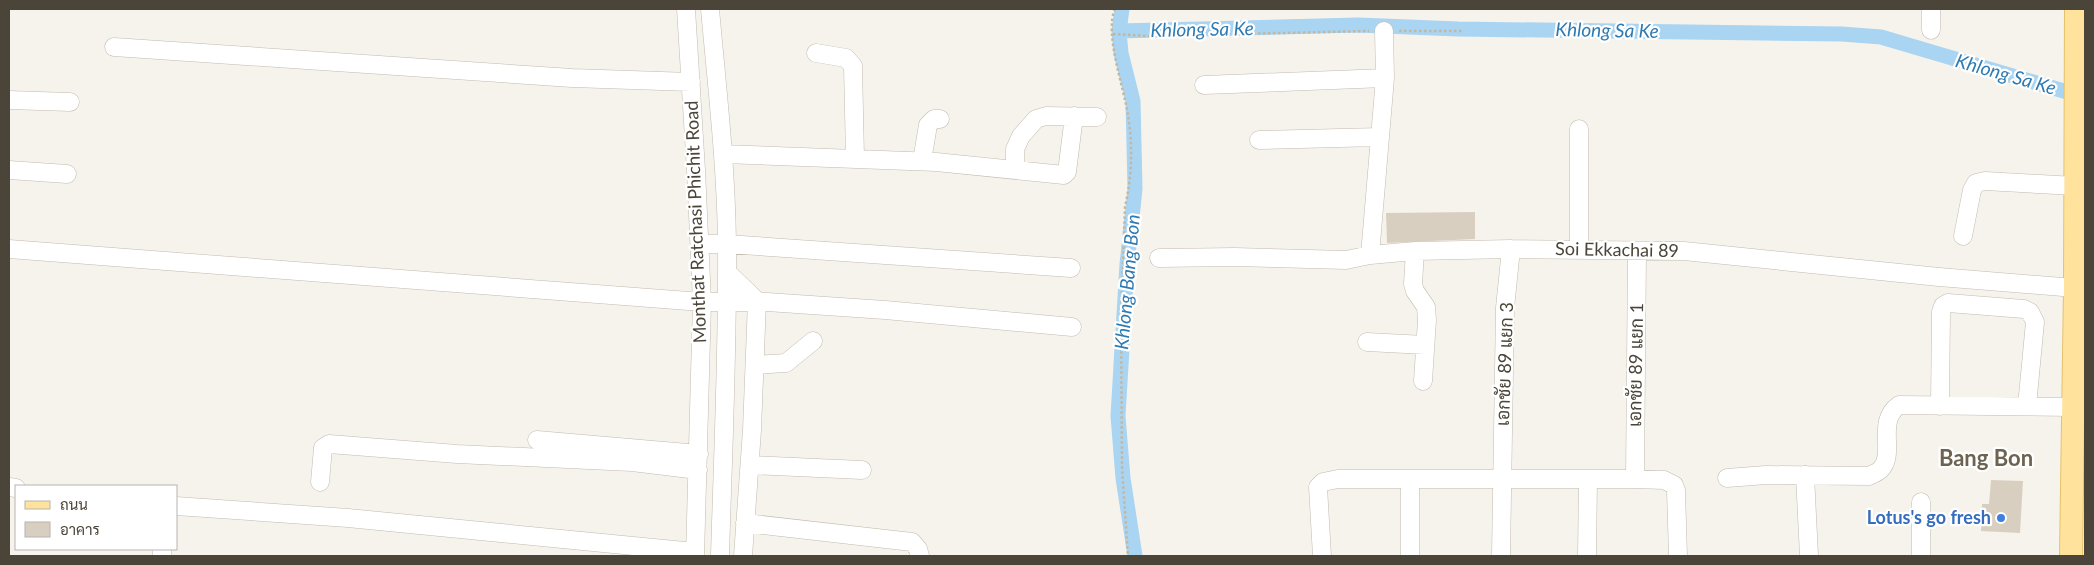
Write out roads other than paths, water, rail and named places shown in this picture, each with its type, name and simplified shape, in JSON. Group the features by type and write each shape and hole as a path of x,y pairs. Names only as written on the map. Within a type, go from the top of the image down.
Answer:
{"main road":[{"path":"2071,556 2074,407 2076,9"}],"street":[{"name":"Monthat Ratchasi Phichit Road","path":"686,9 702,302 695,554"},
{"name":"Monthat Ratchasi Phichit Road","path":"710,9 724,161 727,244 720,556"},
{"path":"1931,9 1931,30"},
{"path":"1370,255 1385,78 1384,31"},
{"path":"114,47 572,78 691,82"},
{"path":"816,53 846,58 853,66 855,158"},
{"path":"1204,85 1385,78"},
{"path":"9,100 70,102"},
{"path":"1015,170 1015,149 1028,126 1036,119 1046,116 1097,117"},
{"path":"696,170 724,161 855,158 922,161 1066,174 1074,116"},
{"path":"922,161 928,124 934,119 940,119"},
{"path":"1578,250 1579,129"},
{"path":"1259,140 1380,138"},
{"path":"9,170 67,174"},
{"path":"1964,236 1972,190 1976,182 2075,186"},
{"path":"700,244 727,244 1071,268"},
{"path":"9,249 702,302 757,301 885,310 1072,327"},
{"name":"Soi Ekkachai 89","path":"1159,258 1235,257 1346,260 1370,255 1415,251 1511,249 1707,252 1807,264 2075,288"},
{"name":"เอกชัย 89 แยก 3","path":"1501,556 1505,308 1511,249"},
{"path":"1415,251 1413,284 1415,291 1426,307 1427,320 1423,381"},
{"name":"เอกชัย 89 แยก 1","path":"1635,478 1637,251"},
{"name":"Monthat Ratchasi Phichit Road","path":"727,272 757,301"},
{"path":"743,556 756,365 757,301"},
{"path":"1940,406 1941,312 1943,306 1948,303 2024,309 2030,312 2036,322 2027,406"},
{"path":"756,365 786,363 813,341"},
{"path":"1367,342 1426,345"},
{"path":"1727,478 1766,475 1869,476 1880,470 1885,461 1887,419 1892,410 1899,405 2074,407"},
{"path":"538,440 698,462"},
{"path":"320,482 323,448 329,444 458,454 632,462 698,462"},
{"path":"750,465 862,470"},
{"path":"1805,475 1809,556"},
{"path":"1322,556 1318,519 1318,487 1320,484 1338,479 1502,480 1635,478 1664,480 1674,485 1676,490 1678,556"},
{"path":"1587,556 1588,479"},
{"path":"1410,480 1410,556"},
{"path":"1921,502 1921,556"},
{"path":"178,506 348,518 695,554"},
{"path":"745,523 912,542 918,549 920,556"}],"waterway":[{"name":"Khlong Bang Bon","path":"1122,9 1119,31 1121,53 1133,101 1135,189 1127,264 1118,416 1123,478 1135,556"},
{"name":"Khlong Sa Ke","path":"1119,31 1358,25 1458,29 1842,34 1881,37 2084,97"}],"place":[{"name":"Lotus's go fresh","path":"2001,518"}],"district":[{"name":"Bang Bon","path":"1986,458"}]}
